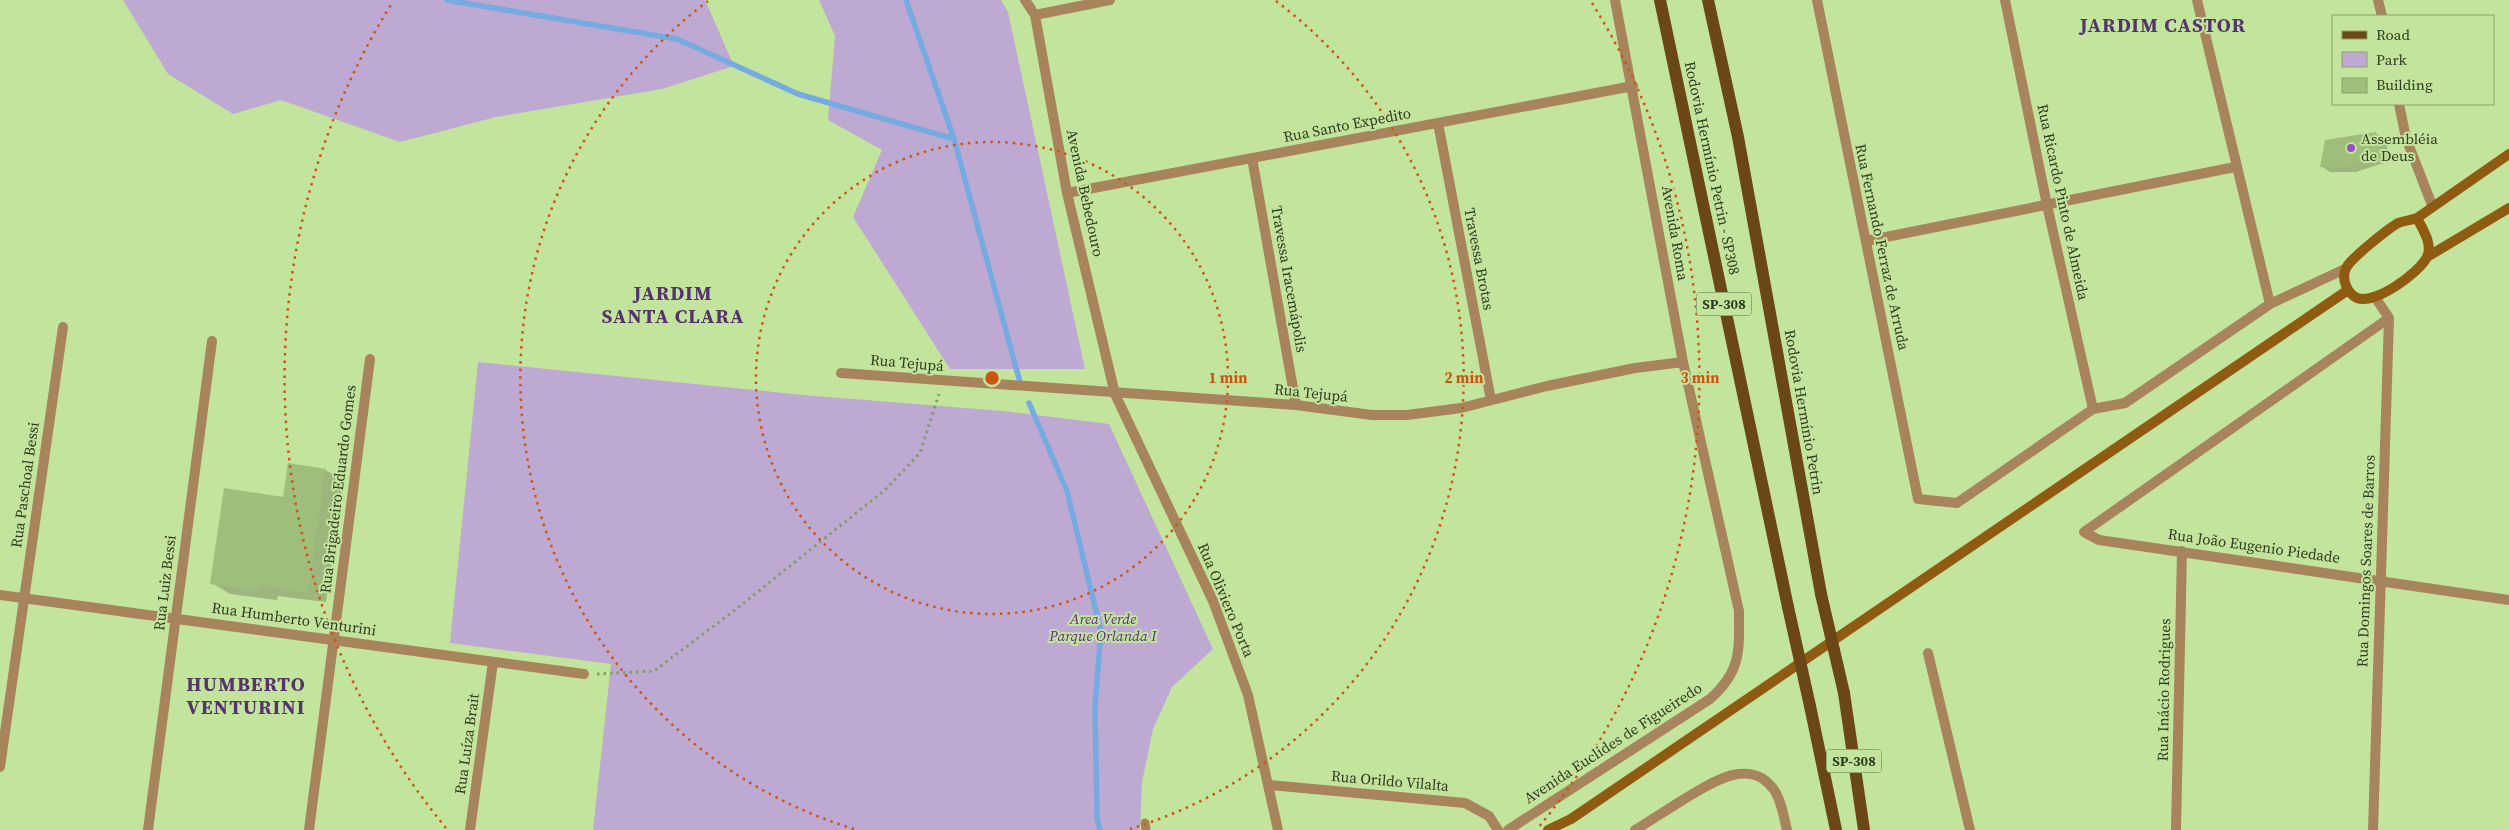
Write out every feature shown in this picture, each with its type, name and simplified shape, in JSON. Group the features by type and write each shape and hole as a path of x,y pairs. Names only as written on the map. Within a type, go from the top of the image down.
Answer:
{"main road":[{"name":"Rodovia Hermínio Petrin - SP308","path":"1660,0 1836,830"},
{"name":"Rodovia Hermínio Petrin","path":"1708,0 1740,147 1821,594 1844,693 1864,830"},
{"path":"1861,816 1876,830"}],"street":[{"name":"Avenida Bebedouro","path":"1025,0 1035,15 1068,193 1115,394"},
{"path":"1035,15 1110,0"},
{"name":"Avenida Roma","path":"1615,0 1633,86 1683,362 1739,611 1739,650 1736,666 1730,676"},
{"name":"Rua Fernando Ferraz de Arruda","path":"1816,0 1918,499 1957,503 2093,409"},
{"name":"Rua Ricardo Pinto de Almeida","path":"2005,0 2047,205 2093,409"},
{"path":"2197,0 2270,304"},
{"path":"2378,0 2382,15"},
{"name":"Rua Santo Expedito","path":"1068,193 1633,86"},
{"path":"2399,105 2406,138 2432,205"},
{"name":"Travessa Brotas","path":"1438,123 1491,400"},
{"path":"2093,409 2125,403 2270,304 2345,269 2353,259 2398,224 2417,218 2432,205 2509,154"},
{"name":"Travessa Iracemápolis","path":"1252,158 1296,405"},
{"path":"1866,241 2236,167"},
{"path":"2345,269 2344,281 2348,290 2356,297 2367,300 2400,284 2427,258 2509,208"},
{"path":"2417,218 2429,241 2427,258"},
{"path":"1548,830 1571,819 2348,290"},
{"path":"2375,297 2389,318"},
{"name":"Rua João Eugenio Piedade","path":"2389,318 2084,532 2099,540 2509,600"},
{"name":"Rua Domingos Soares de Barros","path":"2374,830 2389,318"},
{"name":"Rua Paschoal Bessi","path":"0,767 63,326"},
{"name":"Rua Luiz Bessi","path":"148,830 212,341"},
{"name":"Rua Brigadeiro Eduardo Gomes","path":"309,830 370,359"},
{"name":"Rua Tejupá","path":"841,373 942,382 1296,405 1363,414 1407,415 1461,408 1547,386 1635,368 1683,362"},
{"name":"Rua Oliviero Porta","path":"1115,394 1213,601 1248,695 1278,830"},
{"name":"Rua Inácio Rodrigues","path":"2176,830 2182,551"},
{"name":"Rua Humberto Venturini","path":"0,594 584,674"},
{"path":"1928,653 1970,830"},
{"name":"Rua Luíza Brait","path":"470,830 493,662"},
{"name":"Avenida Euclides de Figueiredo","path":"1508,830 1710,699 1722,688 1730,676"},
{"path":"1635,830 1712,783 1732,775 1747,774 1760,776 1771,785 1779,797 1787,830"},
{"name":"Rua Orildo Vilalta","path":"1268,785 1465,803 1489,816 1498,830"},
{"path":"1564,830 1571,819"}],"path":[{"path":"584,674 654,671 735,610 885,490 920,453 942,382"}],"green space":[{"path":"123,0 705,0 734,66 662,89 496,117 400,142 281,100 233,114 168,74"},
{"path":"819,0 1001,0 1008,12 1085,369 950,369 853,217 882,150 828,120 835,36"},
{"name":"Area Verde Parque Orlanda I","path":"478,362 803,395 1003,411 1109,424 1213,649 1172,687 1153,729 1142,782 1140,830 593,830 611,664 450,643"}],"building":[{"name":"Assembléia de Deus","path":"2376,132 2381,156 2346,167 2320,167 2325,140"},
{"path":"288,463 326,469 308,593 260,586 259,591 210,584 224,488 283,497"}],"waterway":[{"path":"447,0 677,39 798,94 954,139"},
{"path":"906,0 954,139 1021,386"},
{"path":"1029,403 1067,491 1101,632 1095,706 1097,818 1100,830"}],"place":[{"name":"Assembléia de Deus","path":"2351,148"}],"district":[{"name":"JARDIM CASTOR","path":"2163,25"},
{"name":"JARDIM SANTA CLARA","path":"673,304"},
{"name":"HUMBERTO VENTURINI","path":"246,696"}]}
